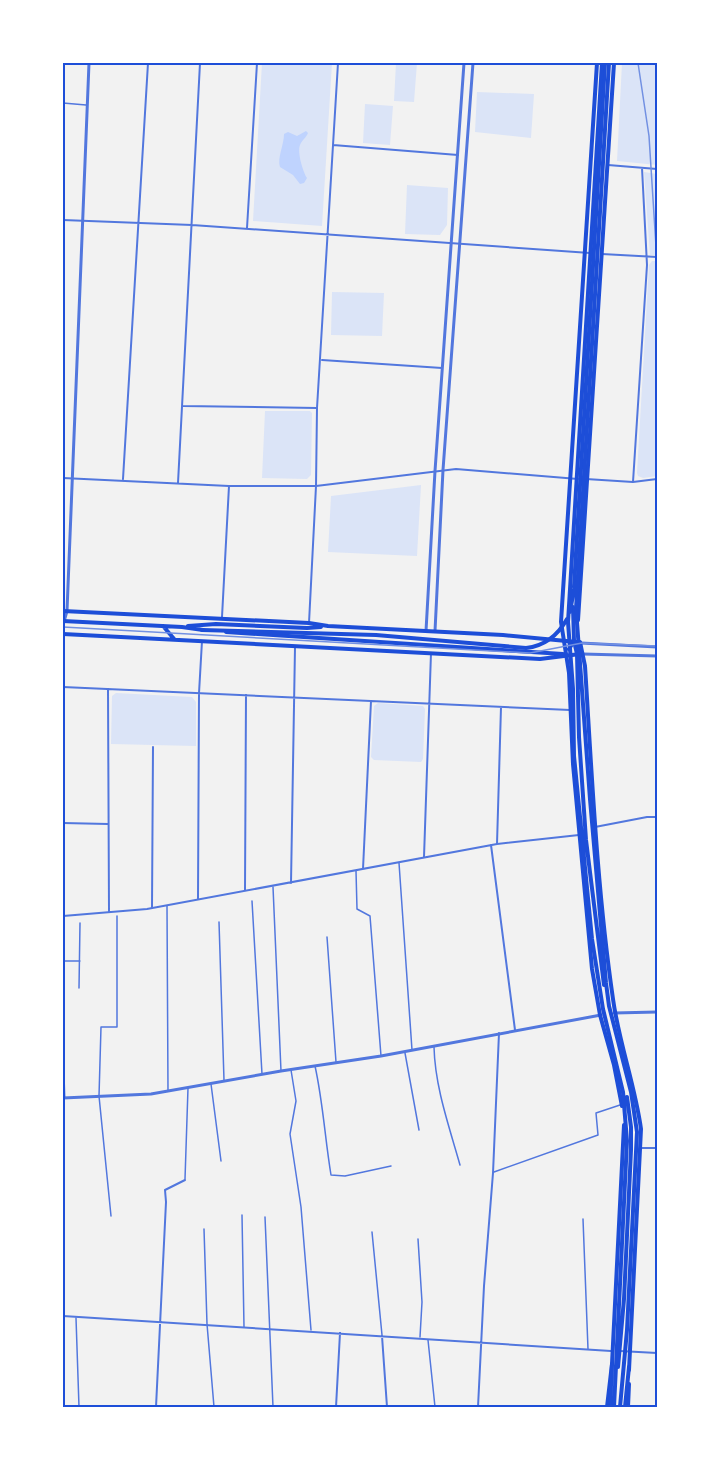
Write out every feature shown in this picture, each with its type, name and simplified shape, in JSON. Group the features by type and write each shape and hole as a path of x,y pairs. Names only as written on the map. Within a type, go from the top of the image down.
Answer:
{"main road":[{"path":"597,63 561,604 563,640 569,673 579,835 592,969 600,1015 622,1104 624,1151 612,1351 611,1407"},
{"path":"605,63 572,609 577,654 579,737 599,957 631,1092 637,1132 627,1330 620,1407"},
{"path":"605,63 577,624 609,1006"},
{"path":"605,63 568,622 574,697 574,756 591,939 598,987 623,1092 627,1119 611,1407"},
{"path":"614,63 578,619 583,654 607,956 615,1013 636,1096 641,1129 626,1407"},
{"path":"202,630 376,635 506,648 534,647 555,636 566,621 572,606 579,553"},
{"path":"65,611 309,623 580,643"},
{"path":"63,622 182,627 566,655"},
{"path":"182,627 216,624 307,628 328,626"},
{"path":"162,626 174,640"},
{"path":"63,634 540,658 583,654"},
{"path":"566,655 574,641"},
{"path":"611,1407 624,1299 631,1127 624,1088 614,1065"}],"street":[{"path":"63,622 89,63"},
{"path":"123,480 148,63"},
{"path":"178,483 200,63"},
{"path":"246,229 257,63"},
{"path":"309,623 316,486 317,408 338,63"},
{"path":"426,631 464,63"},
{"path":"435,631 443,470 473,63"},
{"path":"333,145 458,155"},
{"path":"608,165 657,169"},
{"path":"633,483 647,257 642,168"},
{"path":"63,220 192,225 657,257"},
{"path":"321,360 442,368"},
{"path":"183,406 317,408"},
{"path":"63,478 229,486 316,486 456,469 633,483 657,479"},
{"path":"222,619 229,486"},
{"path":"198,898 199,693 202,641"},
{"path":"580,643 657,647"},
{"path":"291,883 295,647"},
{"path":"424,857 431,653"},
{"path":"583,654 657,656"},
{"path":"63,687 571,710"},
{"path":"108,689 110,912"},
{"path":"245,890 246,695"},
{"path":"363,870 371,701"},
{"path":"497,844 501,707"},
{"path":"152,908 153,747"},
{"path":"595,827 657,817"},
{"path":"63,823 108,824"},
{"path":"63,916 152,908 497,844 579,835"},
{"path":"491,846 515,1030"},
{"path":"63,1069 64,1098 168,1091 291,1069 412,1051 600,1015 657,1012"},
{"path":"478,1407 484,1286 494,1173 500,1033"},
{"path":"641,1148 657,1148"},
{"path":"156,1407 165,1190 185,1180"},
{"path":"63,1316 657,1353"},
{"path":"336,1407 340,1334"},
{"path":"382,1336 387,1407"}],"lane":[{"path":"63,103 87,105"},
{"path":"399,863 412,1051"},
{"path":"356,871 357,909 370,916 381,1056"},
{"path":"273,886 280,1071"},
{"path":"252,901 262,1074"},
{"path":"167,905 168,1091"},
{"path":"111,1216 99,1096 101,1027 117,1028 117,916"},
{"path":"219,922 224,1081"},
{"path":"80,923 80,988"},
{"path":"327,938 336,1062"},
{"path":"63,961 80,962"},
{"path":"434,1047 440,1094 460,1165"},
{"path":"405,1052 418,1130"},
{"path":"315,1066 331,1175 345,1176 391,1166"},
{"path":"291,1069 296,1101 290,1134 301,1207 311,1331"},
{"path":"211,1084 221,1161"},
{"path":"185,1180 188,1087"},
{"path":"494,1173 598,1135 596,1113 622,1104"},
{"path":"242,1215 244,1326"},
{"path":"265,1217 273,1407"},
{"path":"583,1219 588,1349"},
{"path":"204,1229 207,1324 214,1407"},
{"path":"372,1232 382,1336"},
{"path":"418,1239 422,1302 420,1338"},
{"path":"76,1317 79,1407"},
{"path":"428,1339 435,1407"}],"shaded area":[{"path":"262,63 332,63 322,226 253,221"},
{"path":"396,63 417,63 414,102 394,101"},
{"path":"622,63 657,63 657,165 617,161"},
{"path":"477,92 534,94 531,138 475,132"},
{"path":"365,104 393,106 390,145 363,143"},
{"path":"644,172 657,174 657,255 650,255"},
{"path":"407,185 448,188 447,225 440,235 405,234"},
{"path":"652,261 657,261 657,476 643,478 637,473 649,265"},
{"path":"332,292 384,293 382,336 331,335"},
{"path":"265,411 310,411 312,413 311,475 307,479 262,478"},
{"path":"421,485 417,556 328,552 331,496"},
{"path":"116,693 192,697 196,702 196,746 111,744 112,696"},
{"path":"378,703 423,706 425,709 421,762 374,760 371,757 374,706"}],"water":[{"path":"306,131 308,133 300,145 299,152 307,178 304,183 300,184 293,175 280,167 279,160 284,134 288,132 297,136"}],"railway":[{"path":"638,63 649,136 657,262"},
{"path":"63,627 530,653 582,643 657,646"}]}
